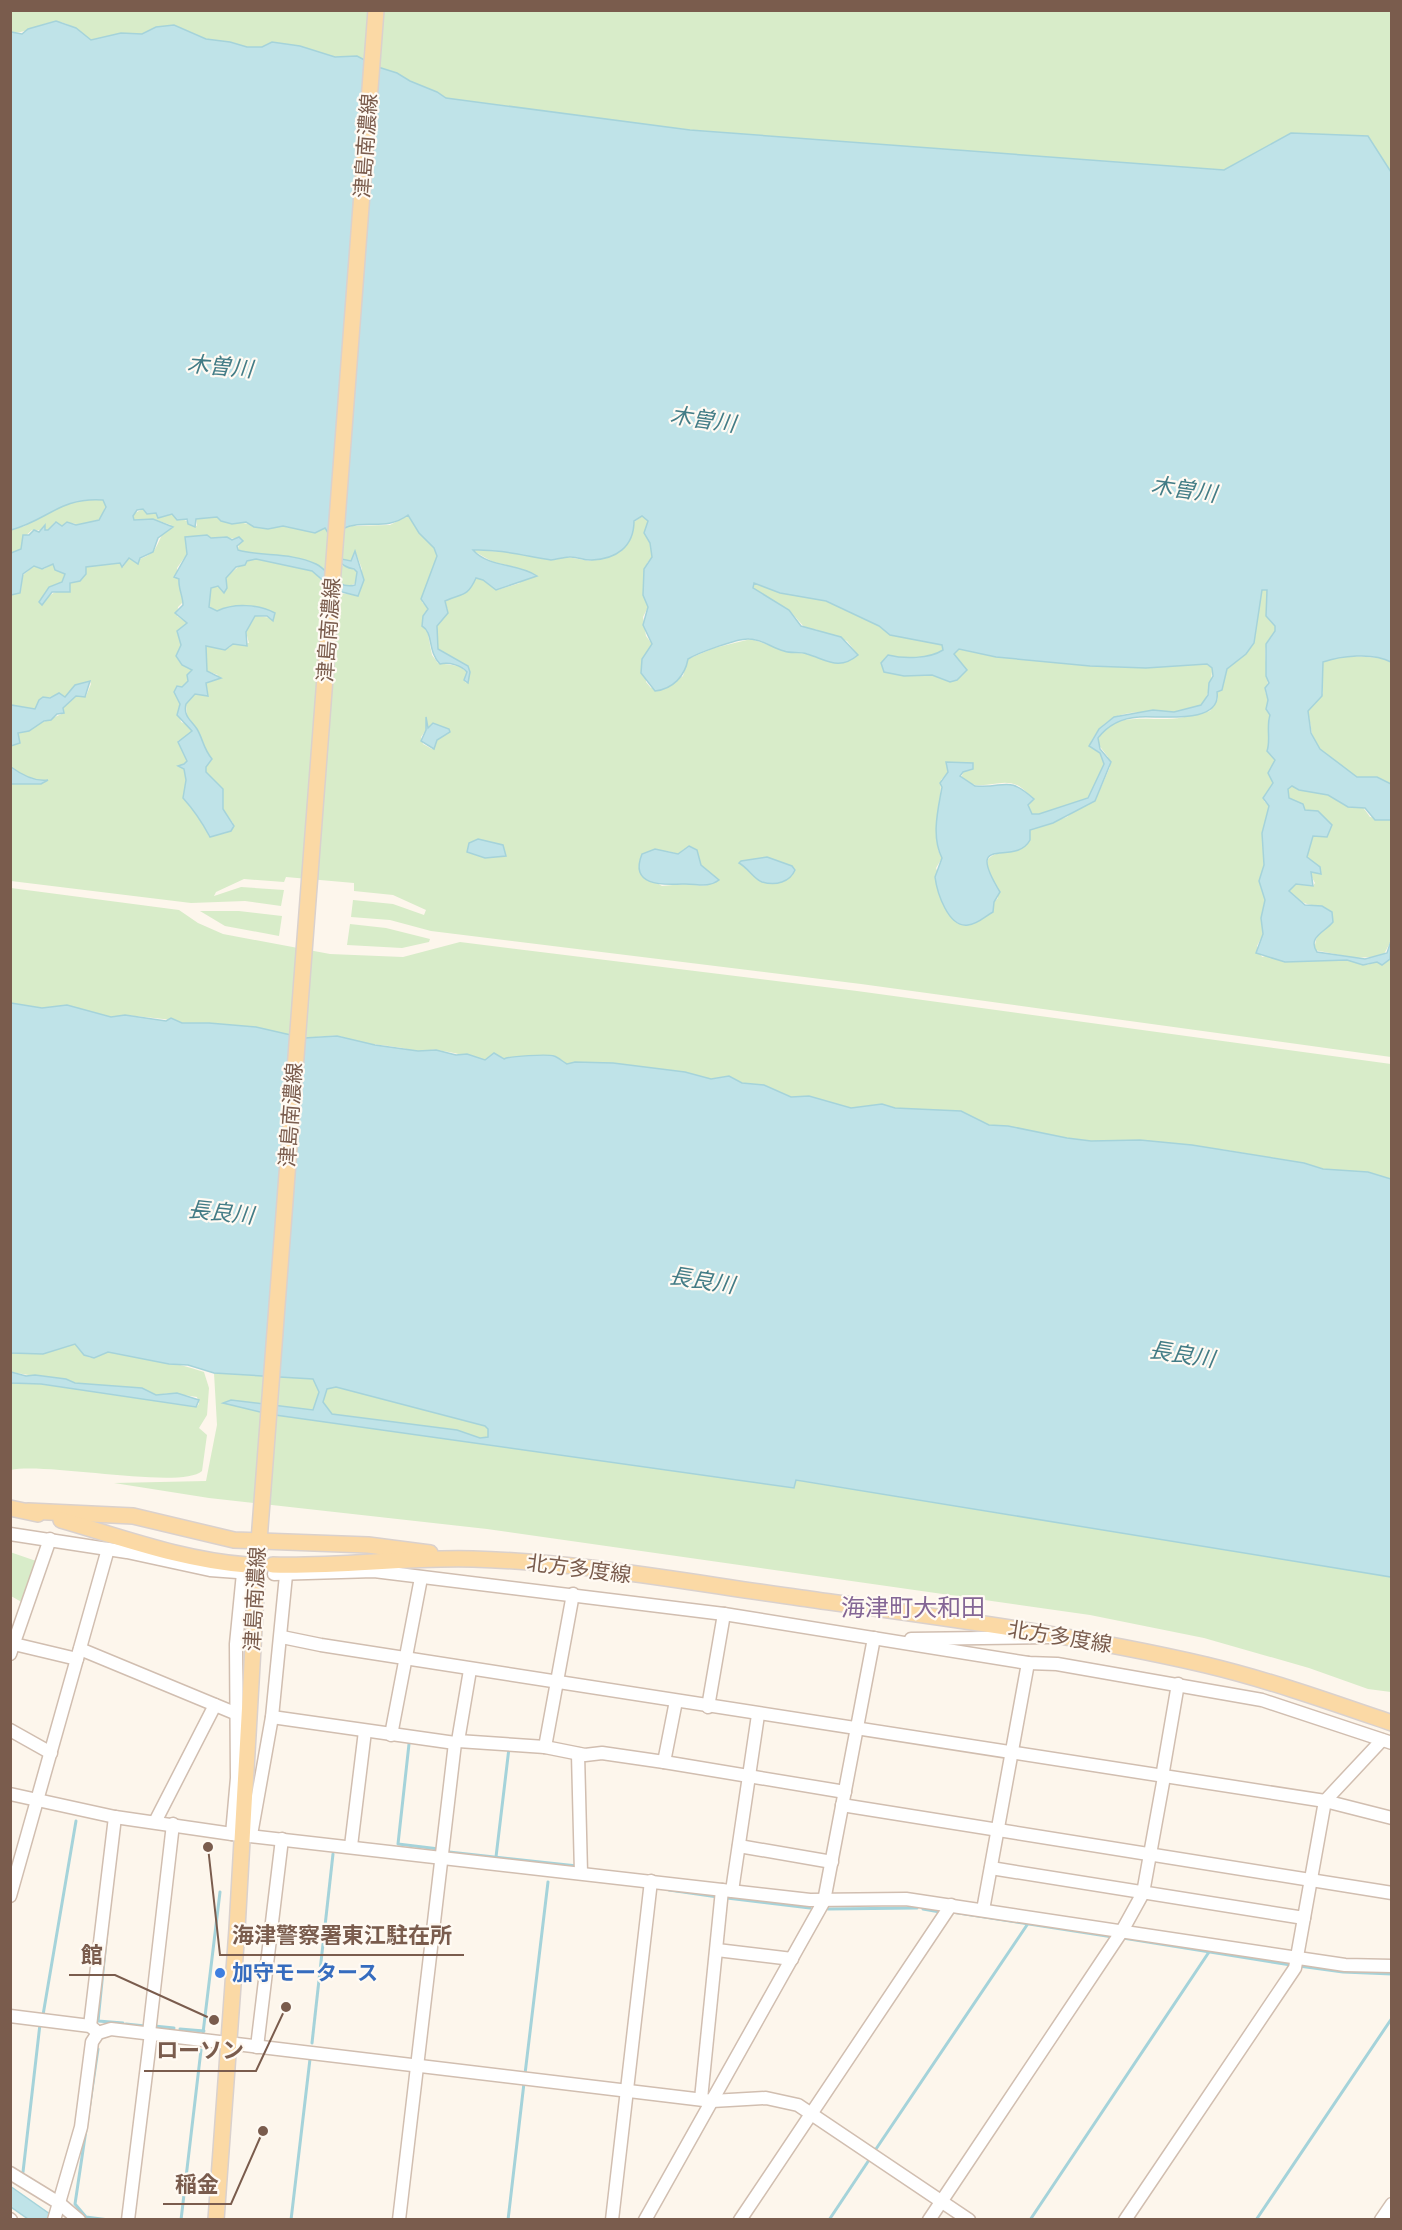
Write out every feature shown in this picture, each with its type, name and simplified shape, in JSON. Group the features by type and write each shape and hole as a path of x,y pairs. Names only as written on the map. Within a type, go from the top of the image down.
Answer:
{"main road":[{"name":"津島南濃線","path":"216,2220 259,1541 376,10"},
{"path":"10,1508 28,1511 133,1516 234,1540 368,1545 471,1559"},
{"path":"28,1511 169,1554 248,1570"},
{"path":"278,1571 471,1559"},
{"name":"北方多度線","path":"471,1559 548,1563 1061,1636 1141,1651 1256,1678 1392,1723"}],"street":[{"path":"10,1534 108,1549 210,1570 248,1570 236,1644 237,1779 242,1834"},
{"path":"50,1539 12,1649 79,1654 237,1714"},
{"path":"10,1896 108,1549"},
{"path":"242,1834 272,1717 282,1637 278,1571 374,1570 421,1578 573,1594 724,1614 1028,1664 1057,1664 1178,1684 1286,1706 1387,1741 1325,1801 1294,1968 1125,2220"},
{"path":"391,1735 421,1578"},
{"path":"545,1747 573,1594"},
{"path":"708,1707 724,1614"},
{"path":"874,1638 954,1640 1035,1639 1061,1636"},
{"path":"282,1637 470,1670 1325,1801 1392,1818"},
{"path":"645,2220 707,2100 792,1959 824,1901 874,1638"},
{"path":"983,1910 1028,1664"},
{"path":"399,2220 457,1742 470,1670"},
{"path":"929,2220 1122,1931 1143,1893 1178,1684"},
{"path":"664,1762 676,1701"},
{"path":"156,1822 215,1705"},
{"path":"707,2100 717,1950 727,1890 739,1846 758,1715"},
{"path":"272,1717 391,1735 457,1742 545,1747 578,1754 602,1753 845,1792"},
{"path":"10,1730 51,1753"},
{"path":"351,1846 365,1731"},
{"path":"578,1754 580,1873"},
{"path":"10,1794 115,1817 282,1839 824,1901 906,1899 1345,1965 1392,1966"},
{"path":"842,1805 1392,1893"},
{"path":"54,2220 81,2127 94,2030 115,1817"},
{"path":"128,2220 173,1824"},
{"path":"257,2047 282,1839"},
{"path":"739,1846 832,1862"},
{"path":"991,1868 1304,1918"},
{"path":"612,2220 651,1881"},
{"path":"740,2220 951,1905"},
{"path":"717,1950 792,1959"},
{"path":"10,2016 94,2030 111,2029 150,2033 707,2100 779,2099 811,2113 969,2220"},
{"path":"10,2173 79,2220"},
{"path":"1381,2220 1392,2204"}],"green space":[{"path":"10,11 1391,11 1391,172 1368,136 1291,133 1224,170 690,130 446,98 357,56 334,57 300,46 272,42 262,47 247,47 206,39 174,25 142,34 121,33 91,40 71,26 57,22 23,32 11,32"},
{"path":"103,500 106,504 101,519 80,525 72,523 62,526 55,522 48,530 32,530 23,538 21,549 11,553 11,530 25,526 66,502"},
{"path":"143,509 147,514 154,512 162,517 172,514 197,526 196,519 218,517 268,529 279,526 313,531 325,528 336,560 357,572 356,583 349,586 337,581 313,563 238,550 240,537 185,538 187,554 177,568 183,602 178,607 177,616 187,623 177,632 181,645 178,660 192,670 187,676 188,681 182,687 177,687 174,692 180,704 178,710 181,722 190,726 192,731 190,735 178,741 187,761 184,765 178,766 184,769 186,780 183,798 209,836 226,833 233,823 223,809 223,789 206,772 206,767 212,760 202,746 198,731 187,716 186,704 193,695 208,694 206,683 218,675 207,671 206,646 229,648 233,644 249,643 246,632 255,616 273,618 275,613 251,607 214,611 208,604 211,588 218,586 223,592 227,586 226,578 229,575 244,563 264,559 315,572 344,594 359,593 362,569 356,553 351,561 341,559 342,529 352,526 390,525 409,515 419,533 434,548 437,556 422,602 428,609 424,614 432,655 438,663 459,666 467,672 464,680 466,683 470,672 468,666 438,649 437,626 448,611 445,601 466,592 476,578 483,579 497,590 520,583 515,567 493,562 472,550 522,553 552,560 567,557 590,561 634,528 634,522 643,516 648,521 644,533 650,543 652,557 647,563 648,607 643,617 646,636 652,644 645,655 646,682 651,688 673,683 683,676 688,659 714,648 751,639 793,653 858,655 847,641 815,629 806,629 789,610 753,588 754,583 780,593 826,601 879,626 890,635 942,645 944,650 924,657 888,656 904,676 932,675 950,682 957,680 954,654 959,649 996,657 1090,666 1146,668 1207,664 1212,668 1211,682 1201,705 1173,713 1122,714 1104,724 1089,746 1100,753 1104,764 1089,798 1039,814 1032,814 1027,807 1034,799 1019,786 1012,783 976,785 969,783 961,779 966,763 946,762 948,772 941,780 938,850 942,858 936,868 957,923 962,925 972,924 993,912 994,902 998,898 987,866 991,856 1011,851 1030,830 1067,817 1079,807 1095,801 1110,767 1108,757 1098,744 1101,734 1107,727 1126,720 1172,719 1210,711 1218,699 1217,692 1223,686 1227,669 1246,654 1254,643 1262,589 1267,590 1266,616 1275,626 1275,631 1268,642 1265,655 1268,681 1265,691 1268,700 1266,709 1270,715 1267,751 1275,760 1273,783 1264,801 1269,806 1262,833 1264,865 1260,885 1265,900 1261,918 1263,934 1257,946 1262,957 1269,955 1285,962 1347,960 1367,965 1391,957 1391,1057 861,984 431,931 390,920 351,917 353,900 393,904 424,915 426,910 393,895 354,891 354,883 286,877 284,882 244,879 216,892 214,896 241,887 284,890 281,906 245,901 191,903 11,881 11,784 45,783 22,775 11,767 11,746 20,741 18,733 64,713 63,708 76,696 86,696 91,684 90,681 75,685 66,697 44,699 35,709 11,705 11,595 21,591 22,576 34,566 44,569 53,564 59,571 65,572 62,582 48,589 42,598 42,604 53,593 68,592 70,583 83,576 86,567 122,563 123,567 129,558 134,559 134,562 151,553 164,531 171,525 153,519 134,520 133,514","holes":["426,724 428,728 449,732 437,740 432,749 423,744 421,737 426,730","684,849 697,851 701,865 714,876 706,886 684,884 662,886 642,875 639,867 640,859 667,851 678,854","767,857 786,864 753,875 740,863"]},
{"path":"1350,656 1382,658 1391,662 1391,784 1377,777 1357,777 1333,762 1320,749 1312,734 1308,711 1323,693 1323,662 1330,658"},
{"path":"1292,785 1299,790 1328,795 1348,807 1362,806 1370,817 1391,820 1391,941 1383,956 1356,958 1314,950 1317,935 1331,923 1332,912 1302,902 1289,891 1293,884 1313,886 1315,883 1310,874 1319,866 1308,859 1308,853 1312,838 1324,820 1318,811 1306,811 1302,804 1289,798 1288,789"},
{"path":"11,888 179,910 198,923 223,934 330,954 403,957 460,942 857,991 1391,1064 1391,1179 1368,1172 1323,1169 1304,1163 1226,1150 1140,1140 1091,1141 1067,1138 1008,1126 989,1125 961,1111 895,1108 882,1104 851,1108 809,1096 791,1097 764,1085 742,1083 729,1076 711,1079 685,1072 613,1063 575,1062 567,1064 548,1056 504,1059 498,1055 485,1060 443,1051 415,1051 364,1043 336,1036 300,1038 256,1027 182,1023 125,1015 111,1017 67,1005 42,1008 11,1003"},
{"path":"200,911 239,911 282,916 279,936 225,926"},
{"path":"350,924 386,928 430,939 429,942 402,948 347,945"},
{"path":"75,1344 88,1357 111,1352 204,1372 209,1388 207,1415 199,1428 207,1435 202,1471 189,1476 168,1478 53,1469 11,1470 11,1383 41,1384 196,1407 199,1404 197,1397 170,1393 156,1395 142,1388 75,1383 11,1372 11,1353 43,1354"},
{"path":"214,1373 313,1379 316,1382 319,1395 313,1410 231,1400 268,1414 794,1488 796,1480 1391,1577 1391,1692 1368,1689 1309,1668 1204,1638 1090,1615 487,1529 209,1498 114,1483 206,1481 217,1425"},
{"path":"336,1387 485,1426 488,1429 488,1437 480,1438 457,1430 332,1414 323,1402 327,1389"},
{"path":"10,1552 39,1562 25,1604 11,1596"}],"water":[{"name":"木曽川","path":"56,21 76,28 91,40 121,33 142,34 156,27 174,25 206,39 247,47 262,47 272,42 300,46 335,57 357,56 446,98 690,130 1224,170 1291,133 1368,136 1391,172 1391,662 1375,657 1357,656 1323,662 1322,696 1308,711 1311,733 1320,749 1357,777 1377,777 1391,784 1391,820 1375,820 1365,808 1348,807 1328,795 1299,790 1292,786 1288,789 1289,798 1303,804 1305,810 1318,811 1332,825 1327,837 1313,836 1307,857 1320,867 1321,874 1311,872 1313,886 1296,884 1289,891 1305,905 1322,906 1332,912 1333,922 1318,935 1314,942 1317,952 1365,959 1387,953 1391,941 1390,959 1382,965 1377,962 1363,965 1347,960 1285,962 1256,953 1263,934 1261,918 1265,900 1259,881 1264,865 1262,833 1269,806 1263,798 1273,783 1268,773 1275,760 1267,751 1270,715 1266,709 1268,700 1265,688 1269,683 1266,676 1266,644 1275,631 1275,626 1266,616 1267,590 1262,590 1254,643 1246,654 1227,669 1222,690 1217,692 1216,703 1209,710 1199,714 1133,718 1106,729 1098,738 1100,749 1111,762 1095,801 1053,823 1030,830 1030,840 1023,848 989,856 987,862 990,873 1000,892 994,902 993,912 968,925 955,921 949,915 938,891 935,877 942,858 937,841 936,823 942,787 940,783 948,772 946,762 973,763 973,769 963,772 960,776 975,786 1006,784 1025,791 1034,799 1028,805 1032,814 1039,814 1088,798 1104,764 1100,753 1089,746 1099,729 1114,717 1153,710 1174,712 1201,705 1208,695 1209,683 1213,676 1212,668 1207,664 1146,668 1090,666 996,657 959,649 954,654 967,670 957,680 950,682 932,675 904,676 884,672 881,663 888,655 909,658 931,655 943,650 942,645 890,635 879,626 826,601 780,593 754,583 753,588 789,610 801,626 841,637 858,655 845,662 833,663 804,653 784,651 758,640 744,639 718,646 688,659 677,681 667,688 655,691 641,673 642,659 652,644 643,625 648,607 643,595 644,569 652,557 650,543 644,533 648,521 642,516 634,521 631,538 627,545 616,554 601,559 564,557 551,560 503,552 473,550 487,560 537,576 496,590 483,580 476,578 467,592 445,601 448,613 437,626 438,649 468,666 470,672 468,683 464,680 467,672 462,668 451,664 440,664 433,654 428,633 422,626 423,616 428,609 421,599 437,556 434,548 419,533 408,515 391,523 350,526 342,529 341,559 351,561 355,551 364,580 358,596 334,590 312,571 256,559 236,567 226,578 227,588 224,593 218,586 211,588 209,607 217,611 238,606 254,606 275,613 273,621 267,616 255,616 246,632 247,646 233,644 225,650 206,646 207,671 221,678 206,683 208,696 195,694 186,704 187,715 212,759 206,767 206,772 223,789 223,809 234,826 231,831 210,837 183,798 186,780 184,769 178,766 187,761 178,742 192,731 177,715 180,704 174,692 177,686 182,687 188,681 187,675 192,670 182,665 176,656 181,645 177,631 187,623 175,613 183,605 179,579 174,577 187,554 185,537 207,535 211,538 227,537 232,540 239,537 243,541 237,546 238,550 306,560 321,567 343,585 355,585 357,572 346,567 337,558 325,528 315,533 283,526 268,529 254,527 246,522 232,524 221,521 217,517 196,519 195,527 188,524 187,519 177,520 172,514 158,518 156,513 147,514 143,509 137,510 133,516 134,520 153,519 173,527 158,538 153,552 140,558 138,564 129,558 122,567 120,563 86,567 86,574 80,581 70,583 70,592 52,592 42,605 39,602 49,587 62,582 65,574 55,570 53,564 42,569 34,566 23,574 20,593 11,595 11,553 21,549 23,535 29,535 34,530 39,532 45,525 45,530 48,530 56,522 62,526 67,522 76,525 99,520 106,507 103,500 76,502 11,530 11,32 22,34 28,29"},
{"path":"90,681 85,697 76,696 63,708 64,713 57,714 51,720 44,721 29,731 18,733 20,743 11,746 11,705 35,709 43,697 50,698 59,693 65,697 75,685"},
{"path":"426,717 428,728 433,723 449,729 450,732 437,740 434,749 421,741 426,730"},
{"path":"11,767 29,777 48,780 41,784 11,784"},
{"path":"478,839 503,845 506,856 485,858 467,852 469,843"},
{"path":"689,846 697,850 701,865 719,880 706,885 665,884 650,881 640,872 642,854 655,849 678,854"},
{"path":"767,857 792,866 795,870 790,878 777,883 762,882 739,863"},
{"name":"長良川","path":"11,1003 42,1008 67,1005 111,1017 125,1015 166,1021 171,1018 182,1023 256,1027 304,1038 337,1036 375,1045 418,1051 436,1050 456,1055 467,1054 485,1060 494,1053 504,1059 550,1055 567,1064 575,1062 613,1063 685,1072 711,1079 729,1076 742,1083 764,1085 791,1097 809,1096 851,1108 882,1104 895,1108 961,1111 989,1125 1008,1126 1067,1138 1091,1141 1140,1140 1192,1145 1304,1163 1323,1169 1368,1172 1391,1179 1391,1577 796,1480 794,1488 268,1414 223,1403 231,1400 313,1410 319,1392 313,1379 214,1373 188,1365 169,1364 108,1352 94,1358 84,1355 75,1344 43,1354 11,1353","holes":["336,1387 485,1426 488,1429 488,1437 480,1438 457,1430 332,1414 323,1402 327,1389"]},
{"path":"11,1372 26,1376 66,1379 75,1383 142,1388 156,1395 177,1393 199,1400 196,1407 41,1384 11,1383"},
{"path":"10,2186 57,2219 28,2219 11,2207"}],"waterway":[{"path":"409,1744 398,1844 439,1849"},
{"path":"496,1857 509,1748"},
{"path":"43,2015 76,1821"},
{"path":"449,1852 577,1866"},
{"path":"312,2043 333,1854"},
{"path":"525,2074 548,1882"},
{"path":"669,1890 718,1897"},
{"path":"203,2033 220,1892"},
{"path":"727,1898 810,1908"},
{"path":"828,1909 917,1908"},
{"path":"923,1909 940,1912"},
{"path":"952,1912 1113,1937"},
{"path":"876,2149 1027,1925"},
{"path":"107,1931 98,2021 123,2023"},
{"path":"1123,1938 1291,1965"},
{"path":"1030,2220 1209,1952"},
{"path":"1299,1966 1343,1972 1392,1974"},
{"path":"1256,2220 1392,2018"},
{"path":"23,2172 40,2024"},
{"path":"126,2024 145,2026"},
{"path":"154,2026 174,2028"},
{"path":"180,2029 204,2031"},
{"path":"98,2049 75,2204 86,2217 109,2220"},
{"path":"181,2220 201,2050"},
{"path":"291,2220 310,2059"},
{"path":"508,2220 524,2083"},
{"path":"829,2220 869,2160"}],"place":[{"name":"海津警察署東江駐在所","path":"208,1847"},
{"name":"加守モータース","path":"220,1973"},
{"name":"ローソン","path":"286,2007"},
{"name":"館","path":"214,2020"},
{"name":"稲金","path":"263,2131"}],"district":[{"name":"海津町大和田","path":"913,1608"}]}
